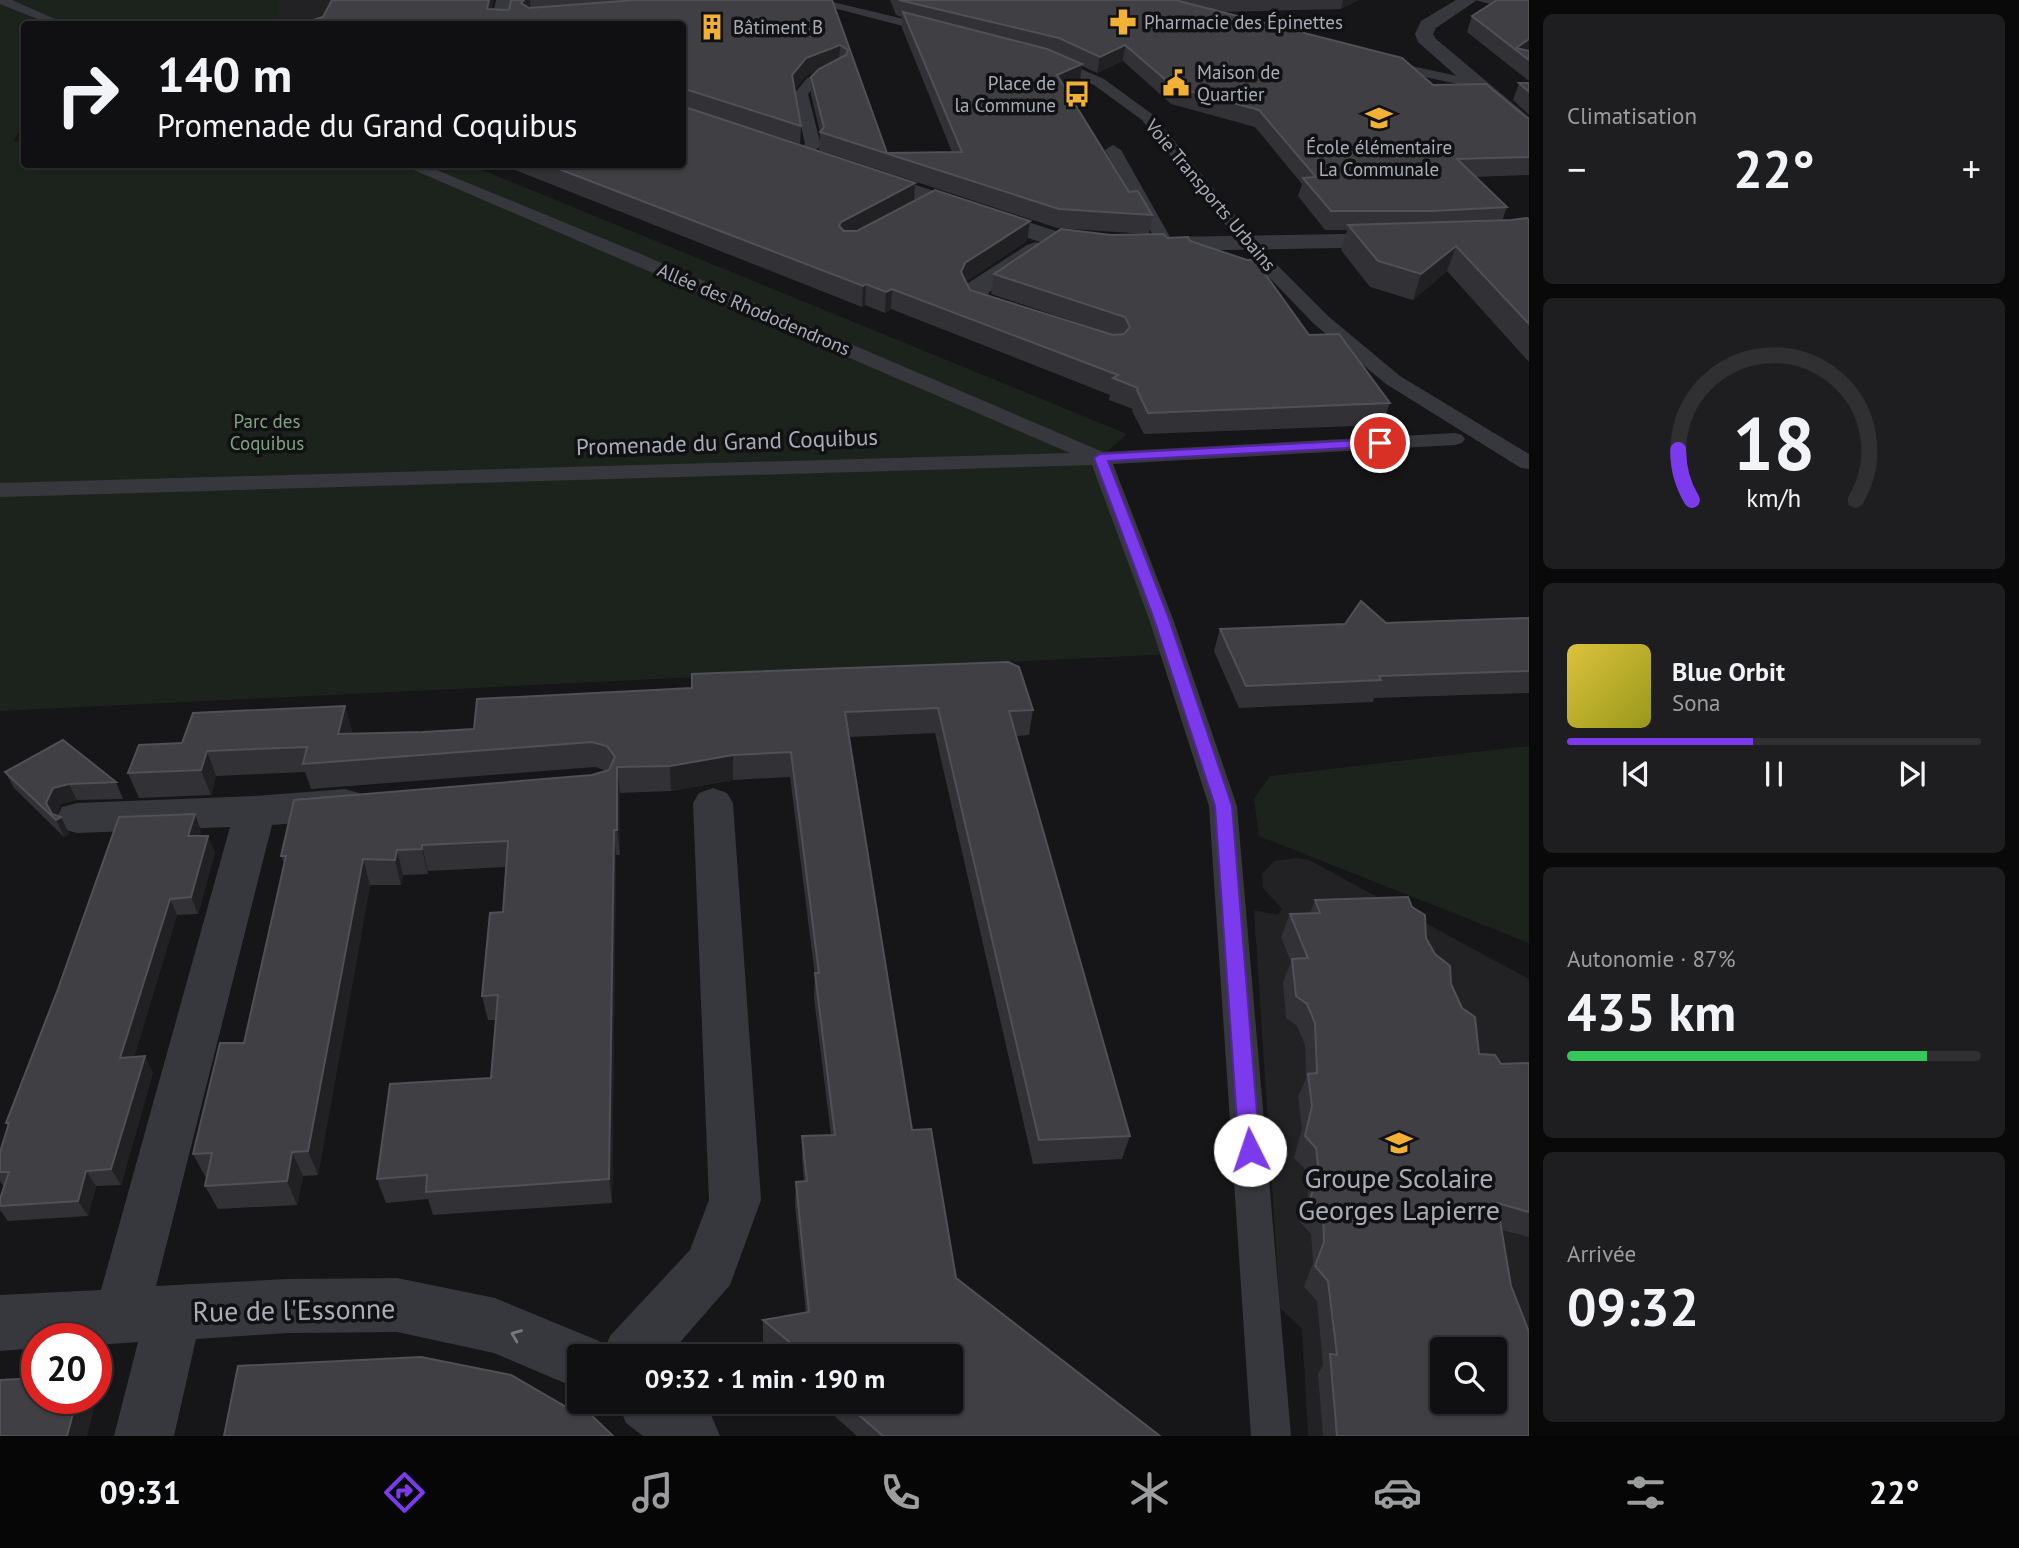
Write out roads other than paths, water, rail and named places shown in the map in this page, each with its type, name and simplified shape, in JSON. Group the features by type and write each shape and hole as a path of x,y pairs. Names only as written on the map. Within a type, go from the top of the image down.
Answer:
{"street":[{"path":"504,21 505,0"},
{"path":"1468,0 1428,25 1424,34 1428,43 1529,128"},
{"path":"775,145 825,161"},
{"path":"848,169 1052,238 1108,245 1419,239"},
{"path":"1044,325 979,303 974,291 1052,238"},
{"path":"76,818 255,811 391,800"},
{"path":"641,1344 711,1268 735,1200 718,941 713,803"},
{"path":"144,1436 148,1314 255,811"},
{"name":"Rue de l'Essonne","path":"0,1322 288,1306 397,1305 495,1326 567,1356"},
{"path":"662,1414 690,1436"}],"lane":[{"path":"1,0 53,21"},
{"path":"809,0 948,34"},
{"path":"1481,0 1529,10"},
{"name":"Voie Transports Urbains","path":"1040,57 1075,69 1136,107 1249,242 1321,320 1393,380 1529,463"},
{"path":"1376,63 1476,84"},
{"path":"801,153 814,146 801,94 804,87 812,80 838,68"},
{"path":"1113,150 1166,244"},
{"name":"Allée des Rhododendrons","path":"417,168 630,256 1100,458"},
{"path":"911,212 935,199"},
{"name":"Promenade du Grand Coquibus","path":"0,490 1100,458 1455,439"},
{"path":"1100,458 1161,619 1223,806 1271,1436"}],"place":[{"name":"Pharmacie des Épinettes","path":"1123,22"},
{"name":"Bâtiment B","path":"712,27"},
{"name":"Maison de Quartier","path":"1176,83"},
{"name":"Place de la Commune","path":"1077,94"},
{"name":"École élémentaire La Communale","path":"1379,118"},
{"name":"Groupe Scolaire Georges Lapierre","path":"1399,1143"}],"park label":[{"name":"Parc des Coquibus","path":"267,432"}]}
